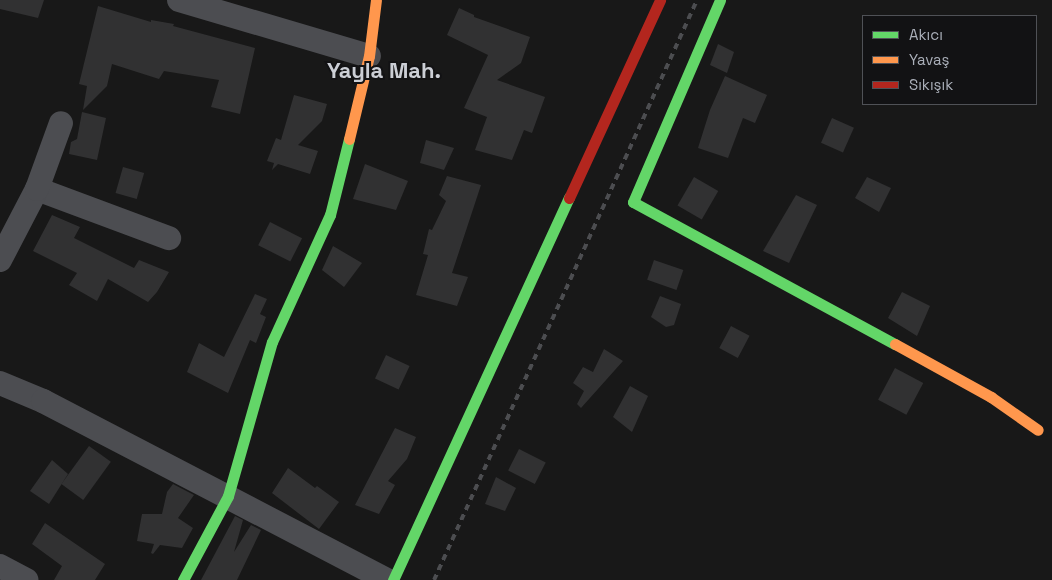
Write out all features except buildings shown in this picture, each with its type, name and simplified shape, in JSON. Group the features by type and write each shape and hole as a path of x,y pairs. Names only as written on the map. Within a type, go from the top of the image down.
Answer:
{"street":[{"path":"179,0 369,56"},
{"path":"183,580 228,496 272,342 330,215 369,56 376,0"},
{"path":"393,580 660,0"},
{"path":"720,0 633,202 991,397 1038,430"},
{"path":"0,260 37,188 61,123"},
{"path":"37,188 169,238"},
{"path":"0,383 42,401 387,580"},
{"path":"0,566 26,580"}],"railway":[{"path":"434,580 697,0"}],"traffic: fast":[{"path":"720,0 633,202 895,344"},
{"path":"183,580 228,496 272,342 330,215 349,139"},
{"path":"393,580 569,198"}],"traffic: slow":[{"path":"349,139 369,56 376,0"},
{"path":"895,344 991,397 1038,430"}],"traffic: jam":[{"path":"569,198 660,0"}],"district":[{"name":"Yayla Mah.","path":"384,71"}]}
